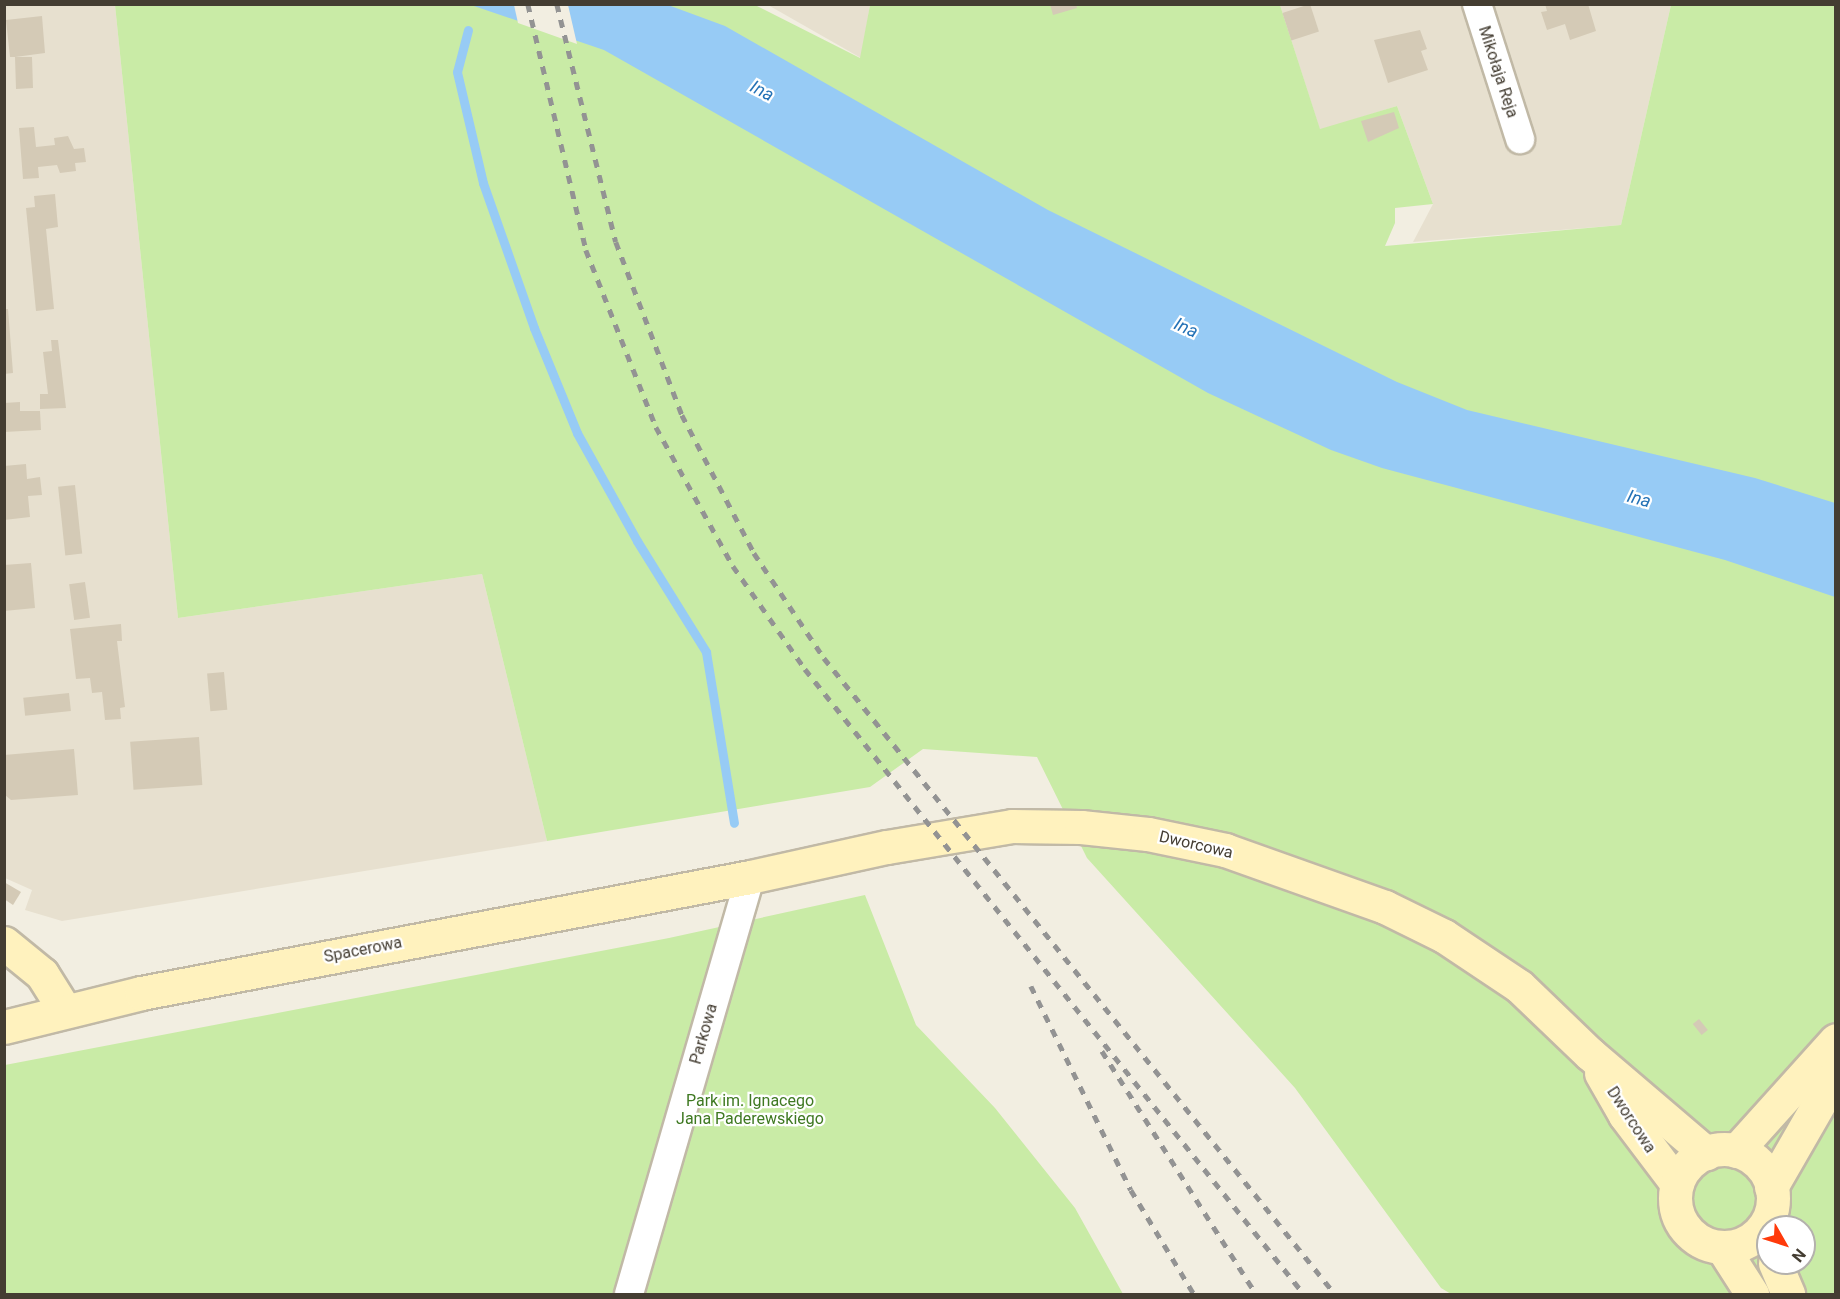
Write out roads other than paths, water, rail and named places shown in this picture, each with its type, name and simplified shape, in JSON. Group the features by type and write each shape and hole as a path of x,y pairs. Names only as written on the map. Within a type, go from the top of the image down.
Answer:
{"street":[{"name":"Mikołaja Reja","path":"1477,4 1520,139"},
{"name":"Dworcowa","path":"750,877 887,847 1012,826 1081,827 1148,834 1226,850 1374,903 1444,936 1519,986 1590,1054 1721,1152"},
{"name":"Spacerowa","path":"4,1026 64,1009 750,877"},
{"name":"Parkowa","path":"629,1294 750,877"},
{"path":"4,942 42,974 64,1009"},
{"path":"1756,1239 1722,1247 1694,1238 1684,1227 1677,1214 1677,1184 1688,1166 1721,1152 1836,1040"},
{"name":"Dworcowa","path":"1590,1054 1625,1115 1677,1184"},
{"path":"1771,1186 1836,1074"},
{"path":"1721,1152 1758,1164 1771,1186 1772,1201 1769,1215"},
{"path":"1722,1247 1752,1294"},
{"path":"1780,1275 1788,1294"}],"water":[{"name":"Ina","path":"471,5 668,5 725,26 1048,210 1397,382 1467,410 1755,478 1835,503 1835,597 1725,560 1382,468 1331,450 1208,393 604,50"}],"waterway":[{"path":"468,30 457,72 483,183 534,328 577,433 637,541 706,652 734,823"}],"railway":[{"path":"528,4 586,250 656,427 733,566 805,669 1304,1294"},
{"path":"557,4 616,242 682,415 754,553 824,658 1335,1294"},
{"path":"1031,986 1131,1190 1194,1294"},
{"path":"1102,1051 1256,1294"}],"park label":[{"name":"Park im. Ignacego Jana Paderewskiego","path":"750,1110"}]}
